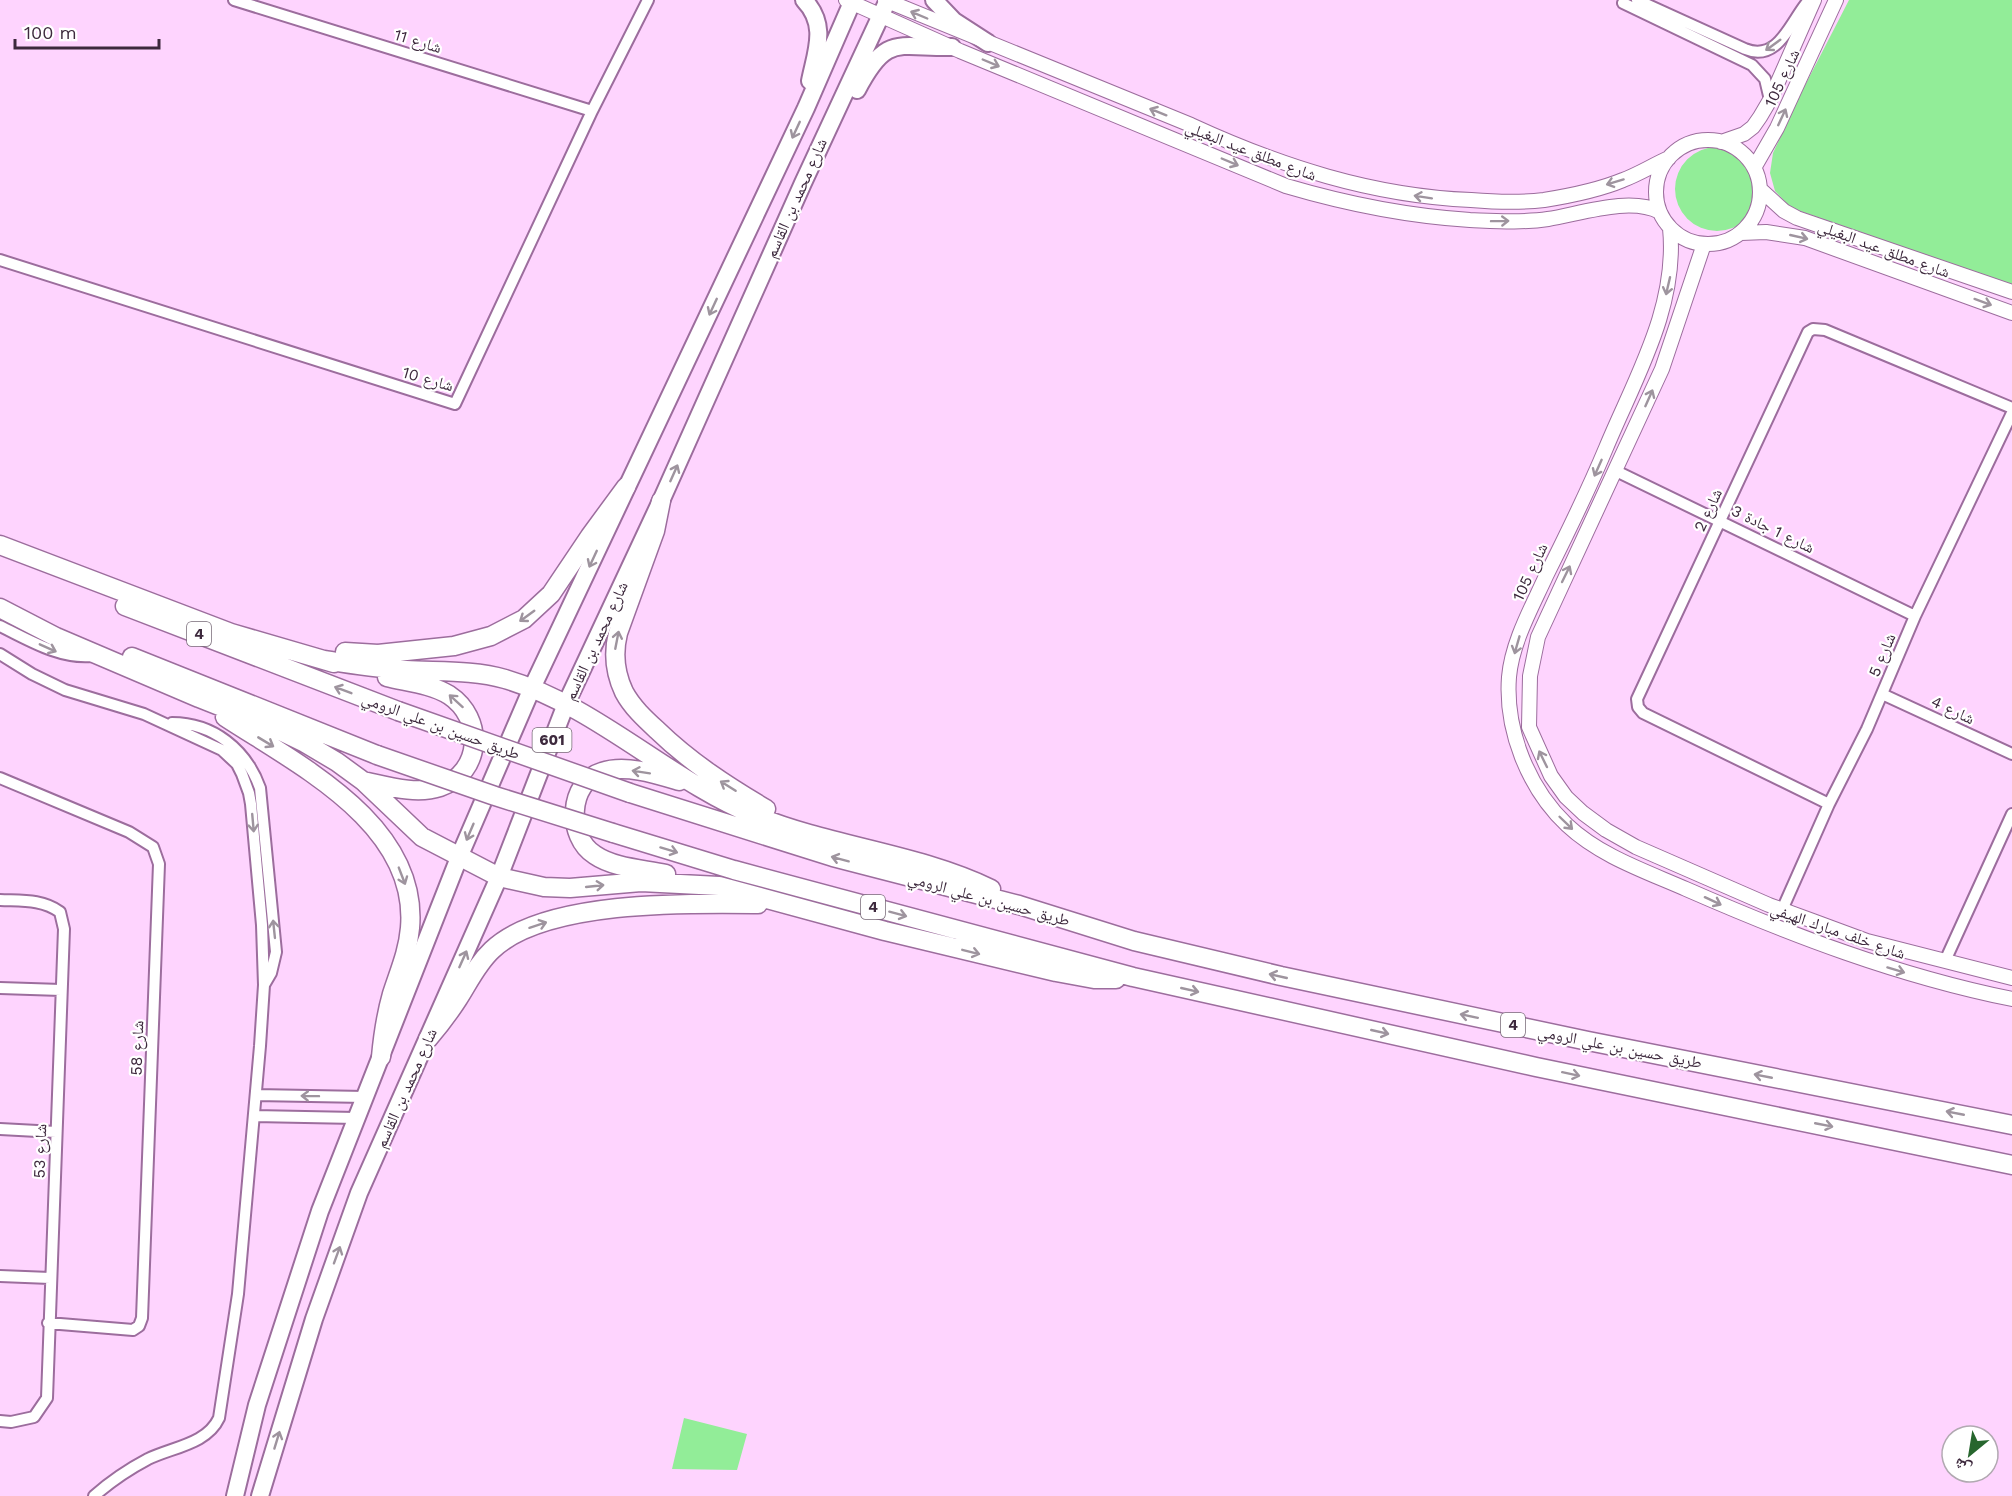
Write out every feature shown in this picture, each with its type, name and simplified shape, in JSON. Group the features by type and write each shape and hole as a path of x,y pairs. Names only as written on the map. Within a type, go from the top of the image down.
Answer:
{"highway":[{"path":"231,633 356,654 437,648 491,636 524,619 551,594 626,488"},
{"path":"661,501 655,531 637,576 616,641 616,668 625,692 635,708 651,725 706,772 750,800 815,836"},
{"path":"0,545 231,633 382,676 430,687 447,694 460,703 470,717 474,734 473,750 467,766 455,778 440,787 405,789 363,781"},
{"name":"طريق حسين بن علي الرومي","path":"0,557 398,711 630,793 833,857 1019,905 1134,941 1281,976 1588,1041 2012,1125"},
{"name":"4","path":"0,603 377,755 495,796 734,870 1133,977 1536,1067 2012,1165"},
{"path":"0,608 33,627 270,726 305,743 363,781 422,837 499,877 543,888 641,882 719,886"},
{"path":"324,660 386,669 485,675 532,688 566,704 698,786 755,815 784,827 902,857 952,873 998,892 1019,905"},
{"path":"199,698 320,777 368,821 383,839 395,859 410,902 410,928 406,953 386,1017 381,1057"},
{"path":"698,786 645,772 618,769 600,772 585,784 576,802 574,821 580,840 593,855 611,863 719,886 885,931 1056,972 1094,979 1114,980 1133,977"},
{"path":"428,1039 458,1000 484,957 504,940 528,928 582,913 628,907 698,903 792,905"}],"main road":[{"path":"804,0 815,16 819,34 806,108"},
{"path":"934,0 954,21 988,44"},
{"name":"شارع محمد بن القاسم","path":"235,1496 257,1406 320,1210 460,855 532,688 806,108 850,1"},
{"name":"شارع محمد بن القاسم","path":"260,1496 315,1319 359,1193 499,877 566,704 661,501 885,4"},
{"path":"774,247 863,78 875,60 885,51 898,45 952,47"},
{"path":"226,1496 241,1469"}],"street":[{"name":"شارع 11","path":"234,0 592,111"},
{"name":"شارع 10","path":"0,260 455,404 592,111 648,0"},
{"path":"1637,0 1757,53 1770,50 1780,42 1809,0"},
{"name":"شارع 105","path":"1721,142 1737,138 1753,127 1770,100 1815,0"},
{"name":"شارع 105","path":"1754,168 1777,128 1836,0"},
{"name":"شارع مطلق عيد البغيلي","path":"850,1 885,4 1191,125 1238,147 1326,177 1379,190 1432,199 1543,200 1624,180 1669,158"},
{"path":"1623,3 1752,65 1765,78 1770,100"},
{"name":"شارع مطلق عيد البغيلي","path":"885,4 952,47 1286,186 1373,209 1431,218 1493,221 1545,219 1634,205 1651,207 1660,212"},
{"path":"1173,139 1179,131 1185,131 1252,159 1268,157"},
{"path":"1707,140 1721,142 1734,147 1746,156 1754,168 1761,190 1759,206 1752,221 1741,233 1730,240 1717,244 1704,244 1686,239 1670,228 1660,212 1656,198 1661,170 1679,149 1707,140"},
{"name":"شارع مطلق عيد البغيلي","path":"1761,190 1784,212 1797,218 2012,292"},
{"name":"شارع 105","path":"1660,878 1593,846 1568,826 1544,799 1516,742 1509,705 1509,684 1518,640 1598,467 1652,342 1671,276 1673,252 1670,228"},
{"name":"شارع مطلق عيد البغيلي","path":"1741,233 1766,232 1805,238 2012,313"},
{"name":"شارع 105","path":"1666,859 1636,847 1606,830 1566,797 1551,776 1529,727 1530,676 1536,644 1551,607 1662,369 1704,244"},
{"name":"شارع 2","path":"1829,804 1643,713 1638,706 1637,699 1805,338 1813,329 1825,330 2012,408"},
{"name":"شارع 5","path":"1782,910 1829,804 1882,694 1915,616 2012,413"},
{"name":"شارع 1 جادة 3","path":"1616,471 1915,616"},
{"path":"1535,600 1543,607 1551,607"},
{"path":"0,626 57,652 77,657 99,656"},
{"path":"0,654 64,690 168,723 222,750 237,764 246,783 251,804 262,925 264,985 238,1294 219,1418 215,1426 202,1438 146,1460 124,1473 94,1496"},
{"name":"شارع 4","path":"1882,694 2012,754"},
{"name":"شارع 58","path":"0,778 129,832 153,847 159,864 142,1318 139,1326 133,1330 48,1323"},
{"path":"1945,961 2011,819"},
{"path":"1660,878 1658,866 1666,859"},
{"name":"شارع خلف مبارك الهيفي","path":"1666,859 1782,910 1867,941 2012,978"},
{"name":"شارع خلف مبارك الهيفي","path":"1660,878 1766,924 1847,954 1951,985 2012,999"},
{"name":"شارع 53","path":"0,900 36,901 51,905 60,912 64,929 46,1398 34,1417 11,1422 0,1421"},
{"path":"0,988 61,990"},
{"path":"256,1095 365,1097"},
{"path":"254,1116 356,1118"},
{"path":"0,1130 56,1132"},
{"path":"0,1275 50,1278"}],"green space":[{"path":"1849,0 2012,0 2012,285 1791,208 1775,191 1770,173 1773,153"},
{"path":"1717,147 1733,150 1747,159 1756,173 1759,189 1756,205 1747,219 1733,228 1717,231 1701,228 1687,219 1678,205 1675,189 1678,173 1687,159 1701,150"},
{"path":"684,1418 747,1434 737,1470 672,1469"}]}
